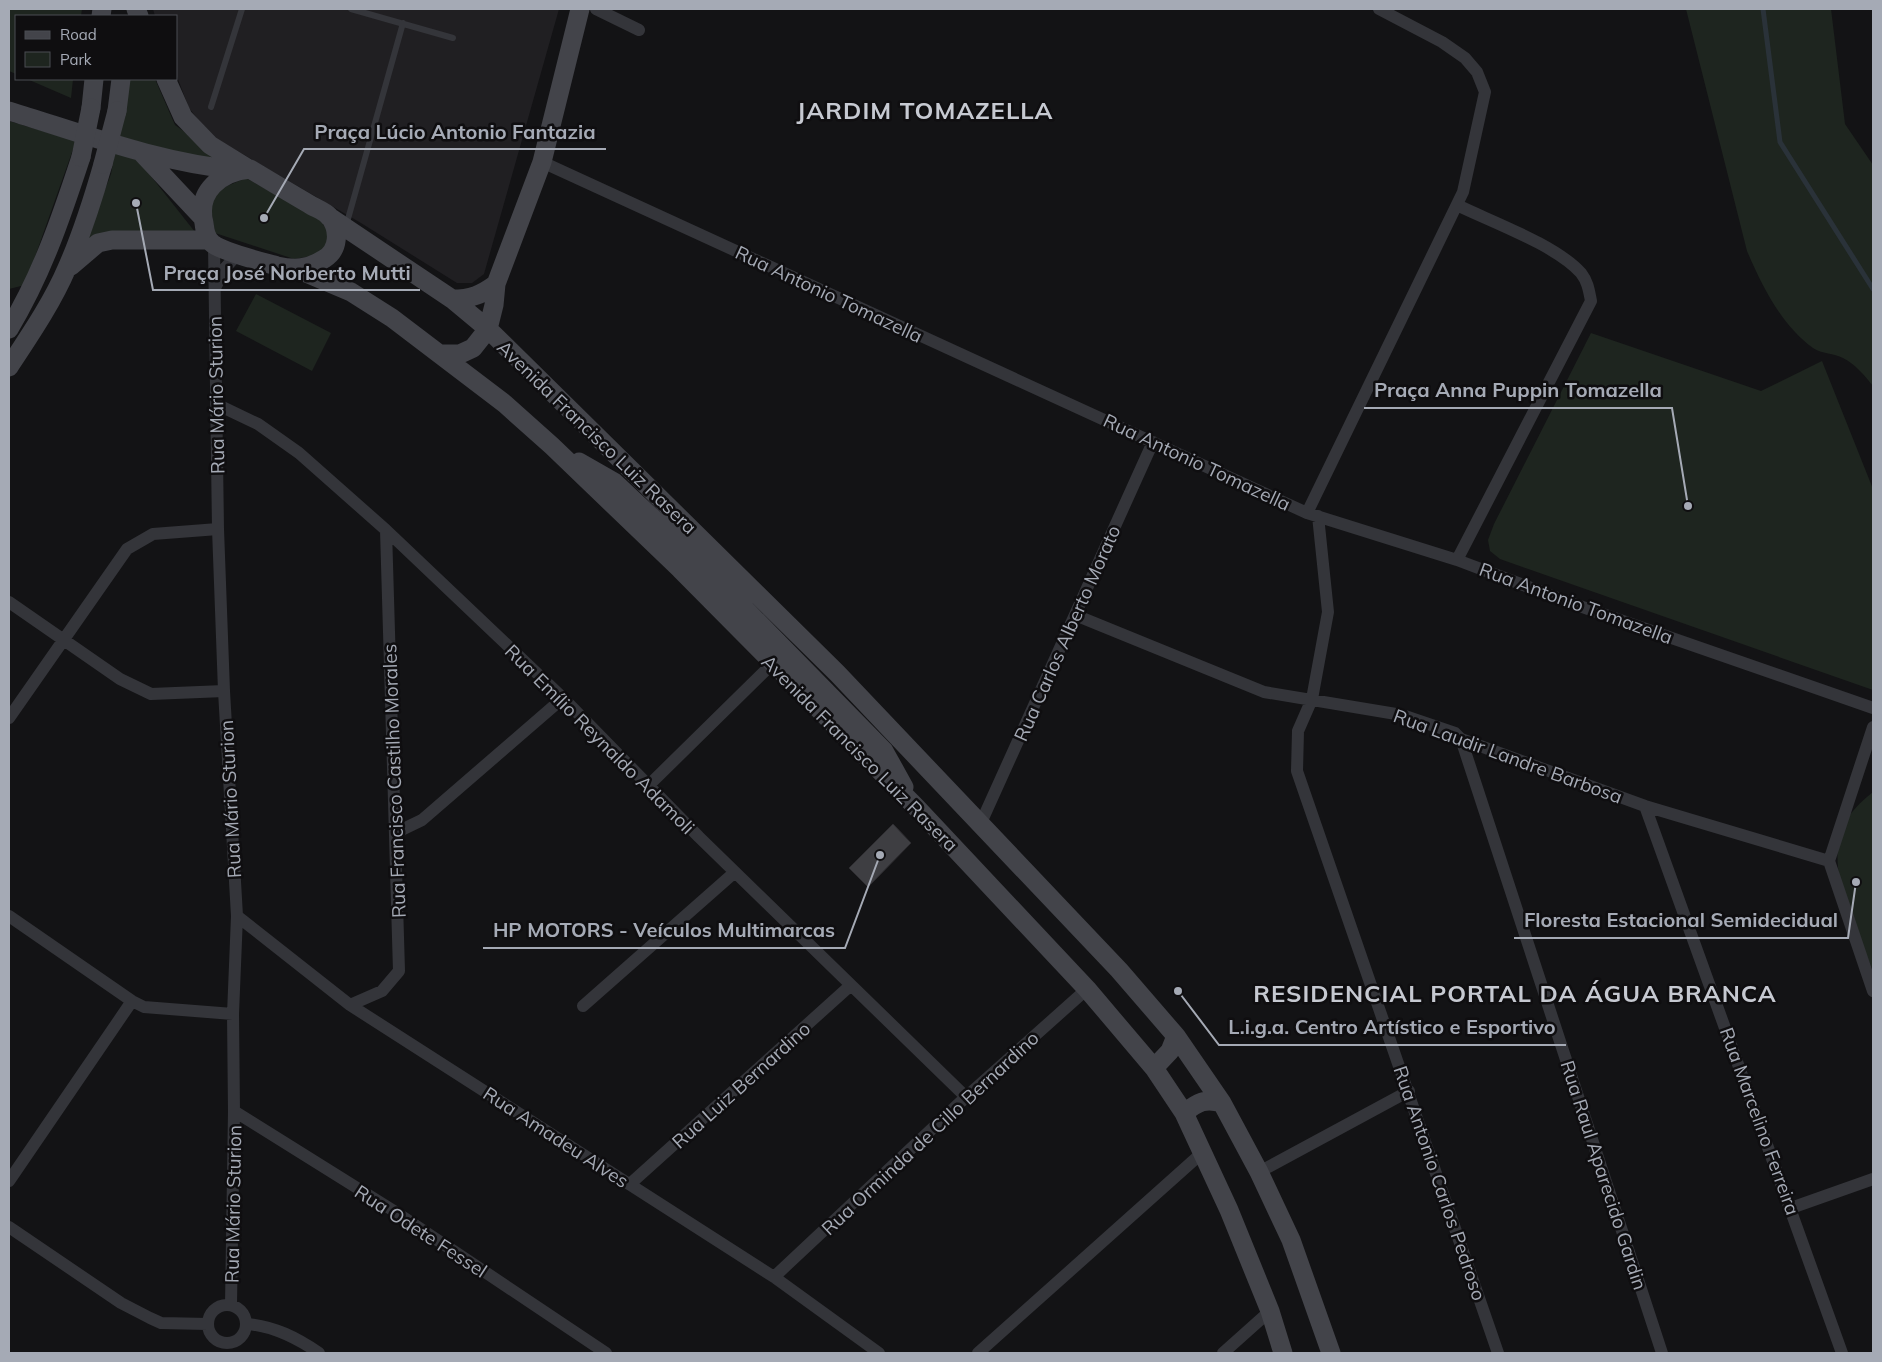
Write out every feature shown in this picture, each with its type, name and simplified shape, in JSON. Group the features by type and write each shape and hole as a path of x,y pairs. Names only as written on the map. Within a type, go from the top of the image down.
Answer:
{"street":[{"path":"441,354 460,354 473,348 488,329 494,305 496,284 542,162 580,9"},
{"path":"596,9 639,30"},
{"path":"1313,514 1463,192 1485,92 1477,72 1465,58 1442,42 1379,9"},
{"path":"9,330 31,292 57,231 81,157 91,108 94,80"},
{"path":"9,367 38,324 67,270 89,214 117,111 121,80"},
{"name":"Avenida Francisco Luiz Rasera","path":"166,80 183,117 210,145 245,170 328,216 452,299 488,329 837,673 886,727 1112,962 1176,1036 1222,1103 1260,1172 1292,1240 1332,1353"},
{"path":"9,112 141,152 209,168 245,170"},
{"path":"67,270 98,244 112,240 211,242 202,218 141,152"},
{"name":"Rua Antonio Tomazella","path":"542,162 1313,514 1457,560 1571,603 1873,708"},
{"path":"202,218 203,200 212,184 226,174 245,170"},
{"path":"1457,205 1547,248 1567,261 1581,274 1589,286 1591,301 1457,560"},
{"path":"299,270 317,264 330,256 335,247 337,233 328,216"},
{"name":"Avenida Francisco Luiz Rasera","path":"211,242 238,254 299,270 352,292 441,354 505,404 552,446 680,569 772,664 917,808 1087,990 1154,1068 1184,1113 1230,1210 1270,1312 1283,1353"},
{"name":"Rua Mário Sturion","path":"211,242 224,691 237,916 233,1014 234,1111 231,1305"},
{"name":"Rua Mário Sturion","path":"214,294 225,268 238,254"},
{"path":"452,299 469,299 483,294 496,284"},
{"path":"9,302 31,292"},
{"name":"Rua Emílio Reynaldo Adamoli","path":"216,404 258,424 299,452 386,530 563,698 735,872 966,1096"},
{"name":"Rua Carlos Alberto Morato","path":"980,825 1153,442"},
{"path":"552,446 614,482 693,556 884,751 917,808"},
{"name":"Rua Antonio Carlos Pedroso","path":"1313,514 1328,612 1312,699 1298,731 1297,771 1498,1353"},
{"path":"9,718 127,549 153,534 218,529"},
{"name":"Rua Francisco Castilho Morales","path":"350,1006 382,991 399,971 386,530"},
{"path":"9,602 120,678 151,694 224,691"},
{"name":"Rua Laudir Landre Barbosa","path":"1075,614 1264,692 1402,715 1455,733 1461,739 1645,806 1829,861"},
{"path":"648,786 772,664"},
{"path":"395,833 422,820 563,698"},
{"path":"1873,727 1829,861 1873,991"},
{"name":"Rua Raul Aparecido Gardin","path":"1461,739 1662,1353"},
{"name":"Rua Marcelino Ferreira","path":"1645,806 1792,1208 1842,1353"},
{"path":"583,1006 735,872"},
{"path":"9,916 132,1002 144,1006 233,1014"},
{"name":"Rua Amadeu Alves","path":"237,916 350,1006 774,1277 879,1353"},
{"name":"Rua Luiz Bernardino","path":"630,1184 851,985"},
{"name":"Rua Orminda de Cillo Bernardino","path":"774,1277 966,1096 1087,990"},
{"path":"9,1181 132,1002"},
{"path":"1154,1068 1170,1051 1176,1036"},
{"path":"1260,1172 1409,1091"},
{"path":"1184,1113 1198,1102 1208,1099 1222,1103"},
{"name":"Rua Odete Fessel","path":"234,1111 394,1211 606,1353"},
{"path":"978,1353 1202,1152"},
{"path":"1792,1208 1873,1179"},
{"path":"9,1227 121,1303 150,1318 162,1323 208,1324"},
{"path":"224,1305 231,1305 242,1312 247,1324 242,1337 236,1341 224,1344 212,1337 208,1324 212,1312 224,1305"},
{"path":"1223,1353 1270,1312"},
{"path":"247,1324 261,1325 289,1335 319,1353"}],"lane":[{"path":"211,107 242,9"},
{"path":"351,9 453,38"},
{"path":"346,228 403,23"}],"shaded area":[{"path":"153,9 559,9 484,274 472,283 457,283 361,223 210,135 189,108 178,79 178,15 155,15"}],"green space":[{"path":"9,9 82,9 81,15 15,15 15,74 9,71"},
{"path":"1686,9 1831,9 1845,124 1873,165 1873,386 1852,363 1839,356 1817,350 1802,339 1782,317 1759,278 1747,251"},
{"path":"29,80 73,80 71,98"},
{"path":"127,80 155,80 175,125 222,159 200,159 118,136"},
{"path":"9,121 76,141 25,285 9,289"},
{"path":"115,152 139,161 195,232 84,244 111,174"},
{"path":"246,178 319,219 329,232 326,247 312,256 294,259 215,233 210,201 220,189"},
{"path":"256,294 331,333 312,371 236,331"},
{"path":"1591,333 1761,391 1822,361 1873,489 1873,690 1500,559 1490,551 1488,540 1494,524"},
{"path":"1873,792 1873,972 1868,959 1853,938 1846,923 1839,875 1838,848 1844,825 1860,803"}],"building":[{"path":"893,824 911,843 868,887 849,868"}],"waterway":[{"path":"1763,9 1780,142 1873,289"}],"place":[{"name":"Praça José Norberto Mutti","path":"136,203"},
{"name":"Praça Lúcio Antonio Fantazia","path":"264,218"},
{"name":"Praça Anna Puppin Tomazella","path":"1688,506"},
{"name":"HP MOTORS - Veículos Multimarcas","path":"880,855"},
{"name":"Floresta Estacional Semidecidual","path":"1856,882"},
{"name":"L.i.g.a. Centro Artístico e Esportivo","path":"1178,991"}],"district":[{"name":"JARDIM TOMAZELLA","path":"925,111"},
{"name":"RESIDENCIAL PORTAL DA ÁGUA BRANCA","path":"1515,994"}]}
